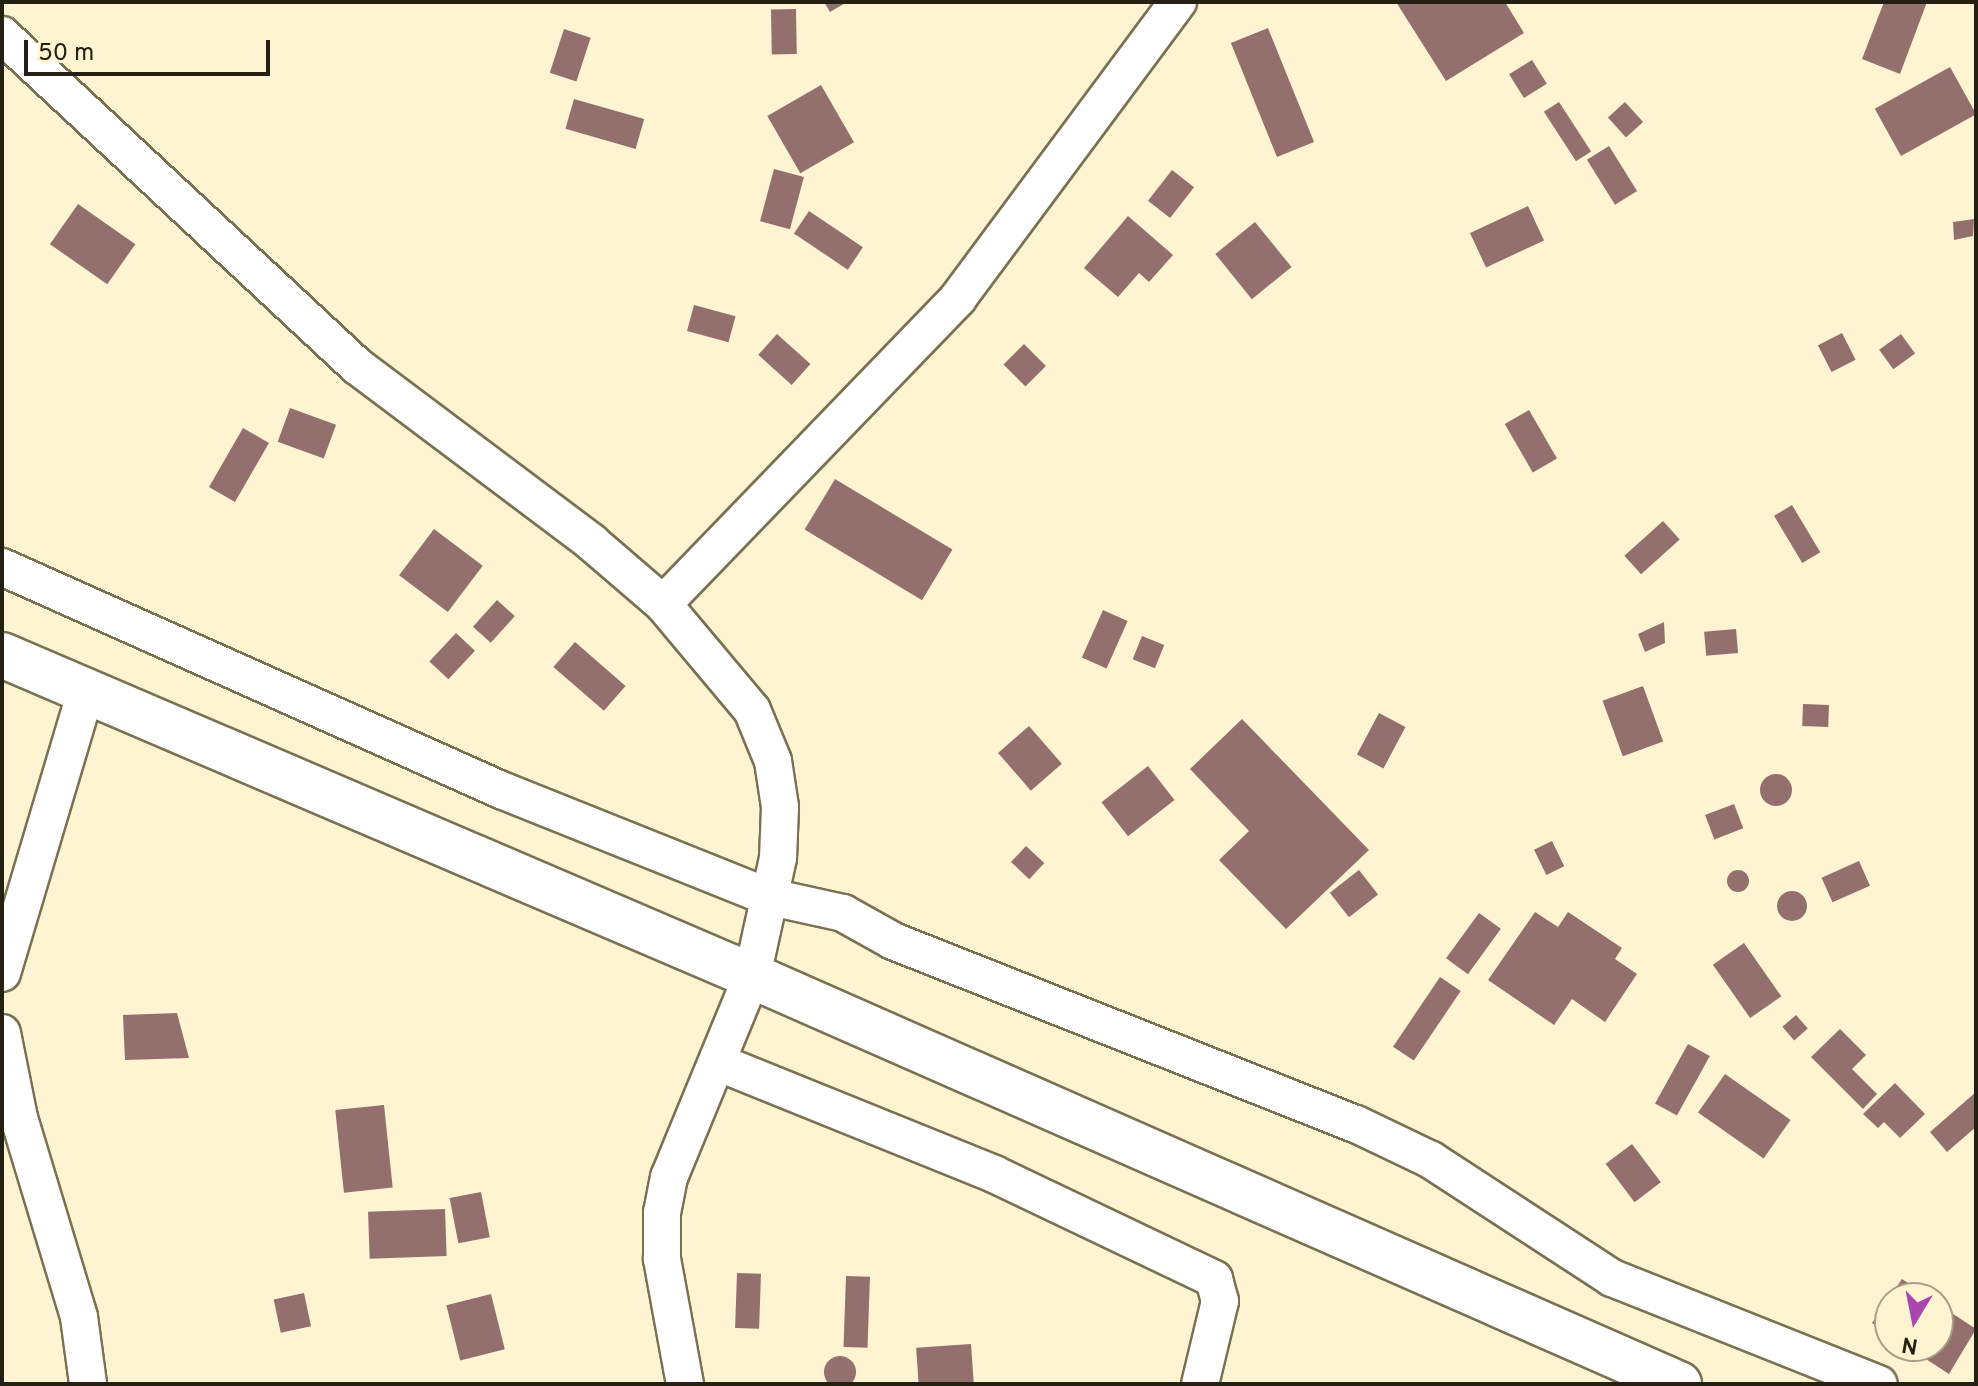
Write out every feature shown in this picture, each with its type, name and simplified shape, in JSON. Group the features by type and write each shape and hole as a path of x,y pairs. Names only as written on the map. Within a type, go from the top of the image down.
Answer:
{"main road":[{"path":"2,655 752,976 1679,1384"}],"street":[{"path":"663,604 958,298 1178,2"},
{"path":"2,35 357,366 591,542 663,604 752,710 773,761 780,807 778,858 766,896 752,976 669,1177 662,1212 662,1259 685,1384"},
{"path":"2,567 501,790 766,896 843,913 893,941 1356,1124 1431,1160 1612,1278 1879,1384"},
{"path":"2,973 86,692"},
{"path":"2,1033 19,1118 79,1317 88,1384"},
{"path":"717,1062 994,1174 1214,1279 1220,1301 1200,1384"}],"building":[{"path":"824,2 847,2 830,12"},
{"path":"1396,2 1505,2 1524,33 1446,81"},
{"path":"1884,2 1927,2 1900,74 1862,59"},
{"path":"771,9 796,9 797,54 772,54"},
{"path":"1268,28 1314,142 1277,157 1231,43"},
{"path":"564,29 591,38 576,81 550,73"},
{"path":"1532,60 1547,84 1524,98 1509,74"},
{"path":"1950,67 1976,114 1901,156 1875,109"},
{"path":"821,85 854,142 800,173 767,116"},
{"path":"574,99 644,119 636,149 565,129"},
{"path":"1559,102 1591,151 1576,161 1544,112"},
{"path":"1625,102 1643,122 1626,137 1608,117"},
{"path":"1609,146 1637,191 1615,205 1587,160"},
{"path":"774,169 804,177 790,229 760,221"},
{"path":"1172,170 1194,187 1170,218 1148,201"},
{"path":"78,204 135,244 107,284 50,244"},
{"path":"1528,206 1544,240 1486,267 1470,233"},
{"path":"809,211 863,247 848,270 794,233"},
{"path":"1128,216 1173,255 1149,282 1139,273 1118,297 1084,268"},
{"path":"1974,219 1973,236 1954,240 1953,222"},
{"path":"1255,222 1292,267 1252,299 1215,254"},
{"path":"694,305 736,316 729,342 687,331"},
{"path":"1842,333 1856,360 1832,372 1818,345"},
{"path":"777,334 810,364 792,385 758,355"},
{"path":"1901,334 1915,353 1893,369 1879,350"},
{"path":"1024,344 1046,366 1025,386 1003,365"},
{"path":"290,408 336,425 324,459 278,442"},
{"path":"1529,410 1557,458 1533,472 1505,424"},
{"path":"243,428 269,443 235,502 209,487"},
{"path":"835,479 952,550 922,600 805,530"},
{"path":"1792,505 1820,552 1802,563 1774,516"},
{"path":"1663,521 1680,540 1641,574 1624,556"},
{"path":"434,529 483,566 448,612 399,575"},
{"path":"497,600 515,616 491,643 473,627"},
{"path":"1103,610 1128,621 1107,668 1082,658"},
{"path":"1664,622 1665,643 1645,652 1638,634"},
{"path":"1736,629 1738,653 1706,656 1704,632"},
{"path":"456,633 475,651 448,679 429,662"},
{"path":"1142,636 1164,645 1155,668 1133,659"},
{"path":"575,642 626,686 604,711 553,667"},
{"path":"1643,686 1663,741 1623,756 1603,701"},
{"path":"1803,704 1829,705 1828,727 1802,726"},
{"path":"1379,713 1405,727 1383,769 1357,754"},
{"path":"1242,719 1369,850 1286,929 1219,860 1249,831 1190,769"},
{"path":"1029,726 1062,764 1031,791 998,753"},
{"path":"1148,766 1174,800 1128,836 1102,802"},
{"path":"1776,774 1787,779 1792,790 1787,801 1776,806 1765,801 1760,790 1765,779"},
{"path":"1734,804 1743,828 1714,839 1705,815"},
{"path":"1552,841 1564,866 1546,875 1534,850"},
{"path":"1026,846 1044,863 1029,879 1011,862"},
{"path":"1859,861 1870,886 1833,902 1822,878"},
{"path":"1359,870 1378,894 1349,917 1330,893"},
{"path":"1738,870 1746,873 1749,881 1746,889 1738,892 1730,889 1727,881 1730,873"},
{"path":"1792,891 1798,892 1806,900 1806,912 1798,920 1792,921 1786,920 1778,912 1777,906 1778,900 1786,892"},
{"path":"1535,912 1558,927 1568,912 1622,948 1615,959 1637,974 1605,1022 1572,999 1554,1025 1488,980"},
{"path":"1479,913 1501,929 1468,974 1446,958"},
{"path":"1744,943 1781,996 1750,1018 1713,965"},
{"path":"1440,977 1461,991 1414,1061 1393,1047"},
{"path":"177,1013 189,1058 125,1060 123,1015"},
{"path":"1796,1015 1808,1029 1794,1040 1782,1027"},
{"path":"1840,1029 1866,1055 1852,1069 1877,1094 1863,1109 1811,1057"},
{"path":"1688,1044 1710,1056 1677,1116 1655,1103"},
{"path":"1725,1074 1791,1120 1764,1158 1698,1113"},
{"path":"1895,1083 1925,1114 1900,1138 1884,1122 1878,1128 1863,1114"},
{"path":"1976,1092 1976,1127 1947,1152 1930,1132"},
{"path":"384,1105 393,1188 344,1193 335,1110"},
{"path":"1632,1144 1661,1182 1635,1202 1606,1164"},
{"path":"481,1192 490,1237 458,1243 450,1198"},
{"path":"445,1209 447,1256 370,1259 368,1212"},
{"path":"737,1273 761,1274 759,1329 735,1328"},
{"path":"846,1276 870,1277 868,1348 844,1347"},
{"path":"304,1293 311,1326 281,1333 274,1299"},
{"path":"491,1294 505,1349 460,1360 446,1305"},
{"path":"1954,1315 1976,1329 1949,1374 1931,1362 1954,1362"},
{"path":"971,1344 974,1384 919,1384 916,1348"},
{"path":"840,1356 851,1361 856,1372 851,1383 840,1388 829,1383 824,1372 829,1361"}]}
